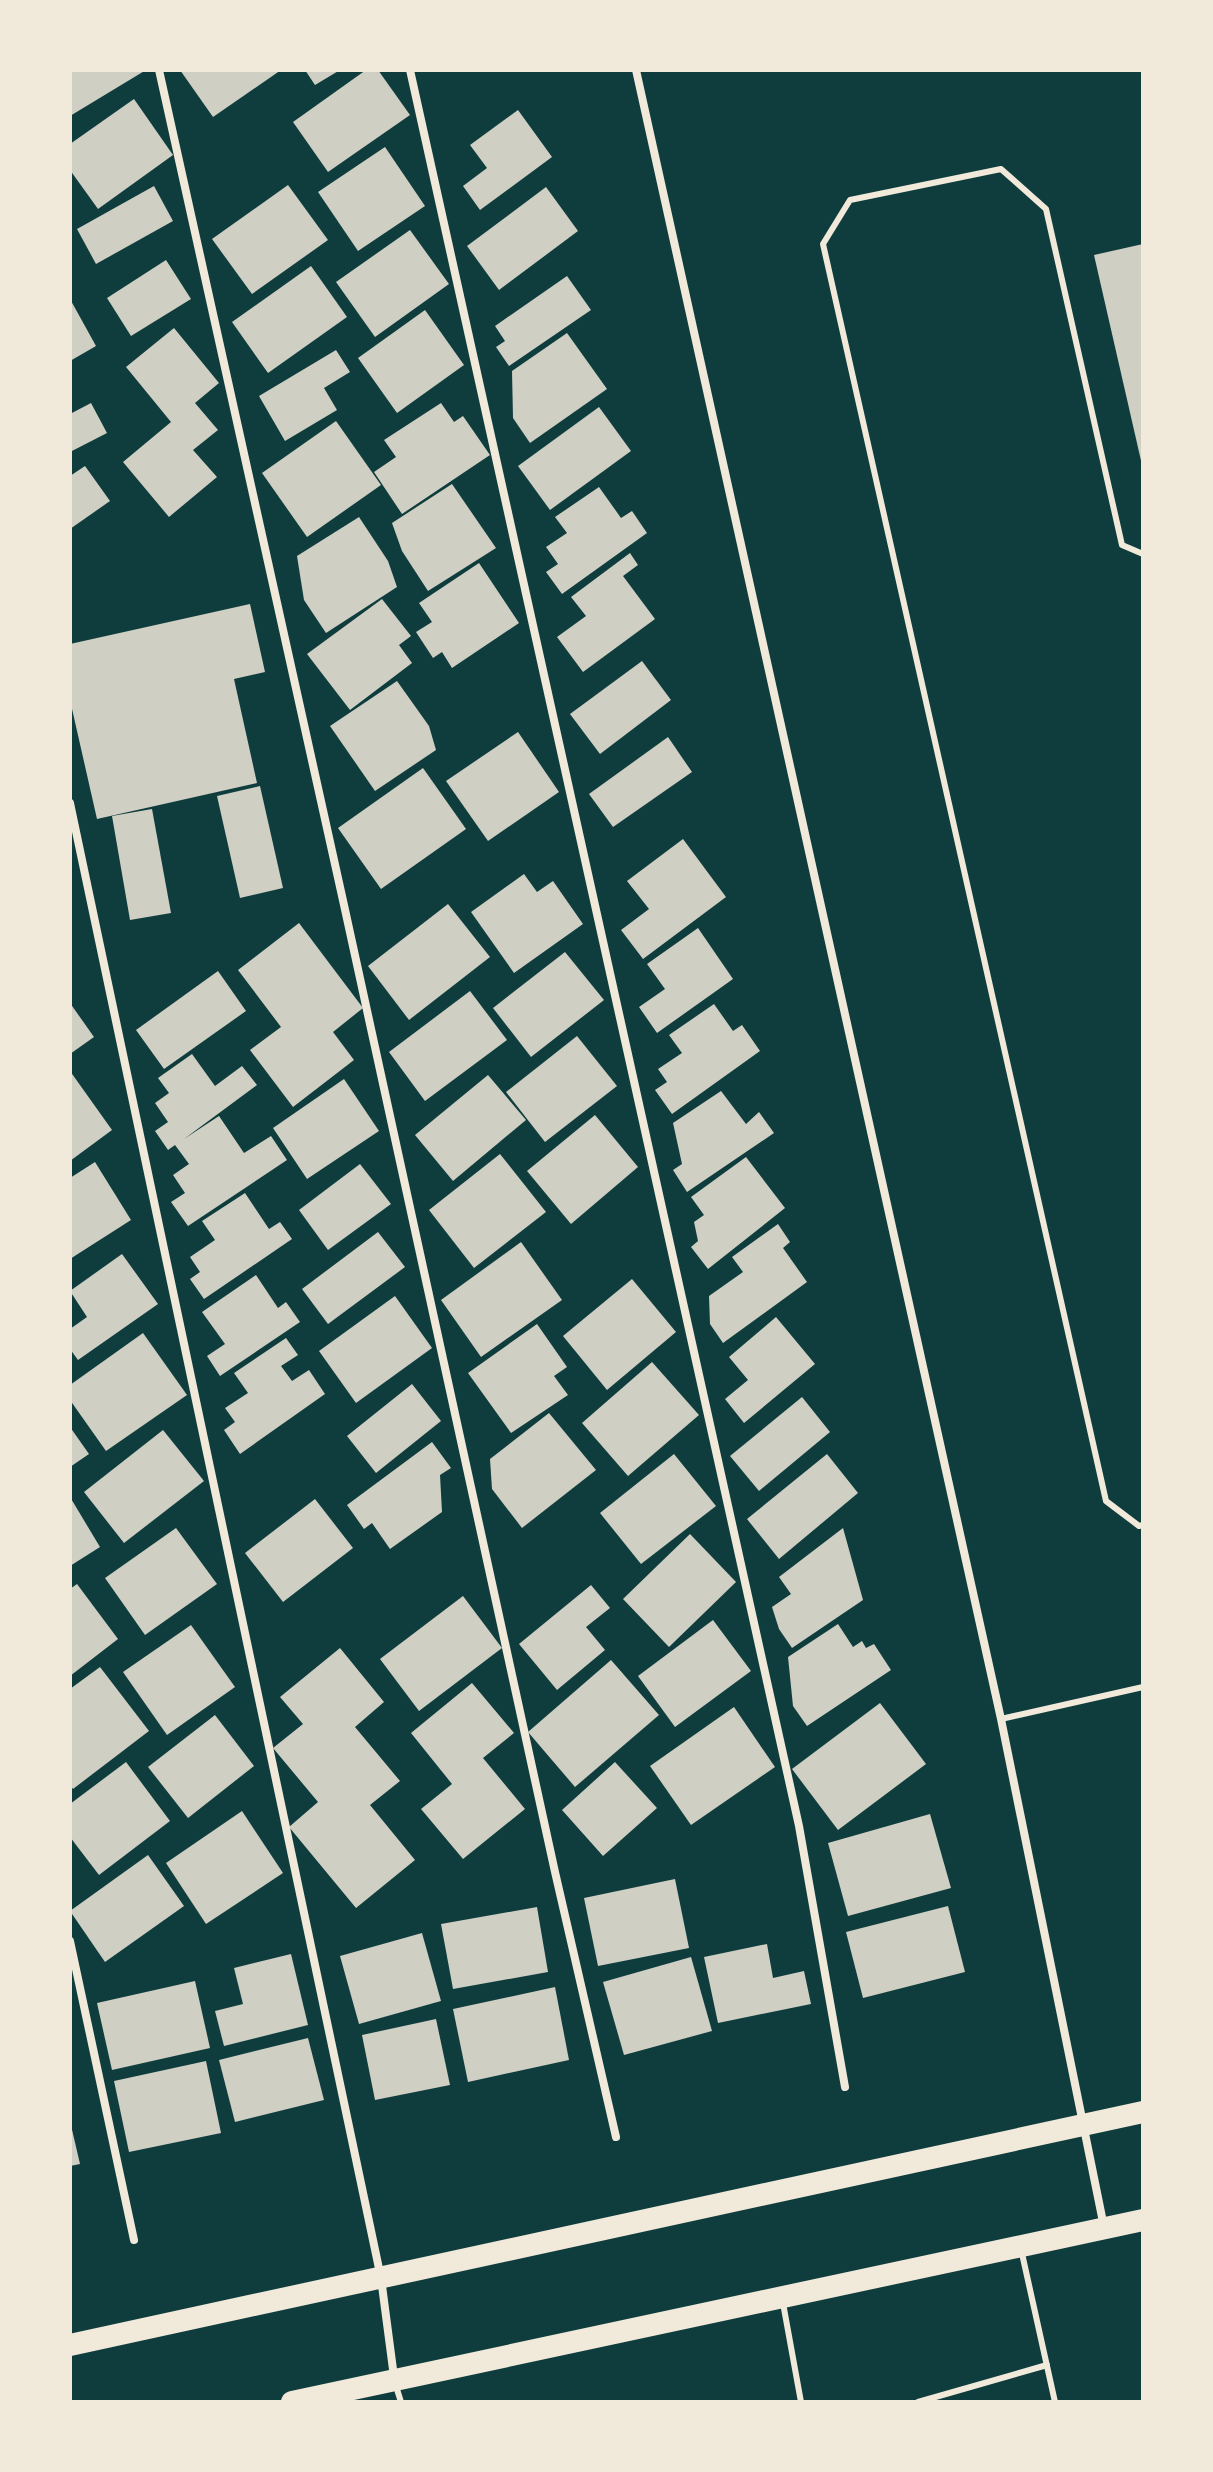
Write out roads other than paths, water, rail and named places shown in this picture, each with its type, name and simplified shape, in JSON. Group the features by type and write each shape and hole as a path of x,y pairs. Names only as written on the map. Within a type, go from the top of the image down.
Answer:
{"highway":[{"path":"70,2345 1143,2112"},
{"path":"292,2402 1143,2220"}],"street":[{"path":"159,70 550,1853 616,2137"},
{"path":"410,70 799,1826 845,2087"},
{"path":"636,70 1001,1719 1104,2228"},
{"path":"70,803 381,2278 394,2380"},
{"path":"70,1941 134,2240"}],"lane":[{"path":"1143,554 1122,545 1046,209 1001,169 850,200 823,244 1106,1501 1139,1526 1143,1525"},
{"path":"1001,1719 1143,1687"},
{"path":"1020,2246 1055,2402"},
{"path":"782,2296 801,2402"},
{"path":"918,2402 1047,2365"},
{"path":"394,2380 401,2402"}]}
